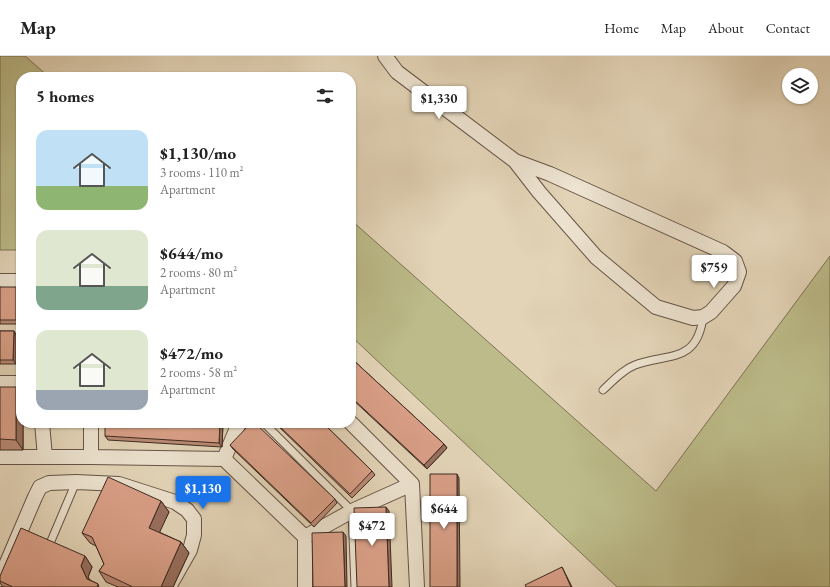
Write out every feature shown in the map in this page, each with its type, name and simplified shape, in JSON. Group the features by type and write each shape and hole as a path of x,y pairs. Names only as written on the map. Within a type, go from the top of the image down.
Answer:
{"street":[{"path":"385,56 398,72 515,161 539,192 596,257 656,307 693,318 703,317 711,312 734,286 739,272 735,261 723,252 550,174 515,161"},
{"path":"0,281 16,281"},
{"path":"0,383 16,383"},
{"path":"42,428 45,457"},
{"path":"91,456 92,428"},
{"path":"224,459 237,428"},
{"path":"356,428 412,484 417,587"},
{"path":"0,457 91,456 224,459 305,537 305,587"},
{"path":"0,579 40,487 49,483 76,482 119,484 175,502 187,510 194,519 194,535 190,550 169,587"},
{"path":"305,537 352,511 412,484"}],"lane":[{"path":"603,390 625,370 636,365 676,356 689,349 697,339 702,328 703,317"},
{"path":"269,428 352,511 355,587"},
{"path":"51,541 76,482"}],"shaded area":[{"path":"0,56 25,56 43,72 16,72 16,250 0,250"},
{"path":"356,224 656,491 830,256 830,587 617,587 356,341"}],"building":[{"path":"0,287 16,287 16,320 0,320"},
{"path":"0,331 14,331 13,360 0,360"},
{"path":"356,363 444,444 424,465 356,402"},
{"path":"0,387 16,387 16,440 0,439"},
{"path":"105,428 220,428 219,443 105,436"},
{"path":"246,428 260,428 335,499 311,523 230,445"},
{"path":"281,428 328,428 372,471 350,494"},
{"path":"430,474 457,474 457,587 430,587"},
{"path":"108,477 161,501 149,528 181,542 161,587 133,587 99,571 104,564 92,537 82,533"},
{"path":"386,507 389,587 357,587 354,508"},
{"path":"21,528 85,556 81,566 87,579 98,584 97,587 13,587 0,581 0,576"},
{"path":"343,532 345,587 313,587 312,533"},
{"path":"562,567 571,587 526,587 525,585"}]}
